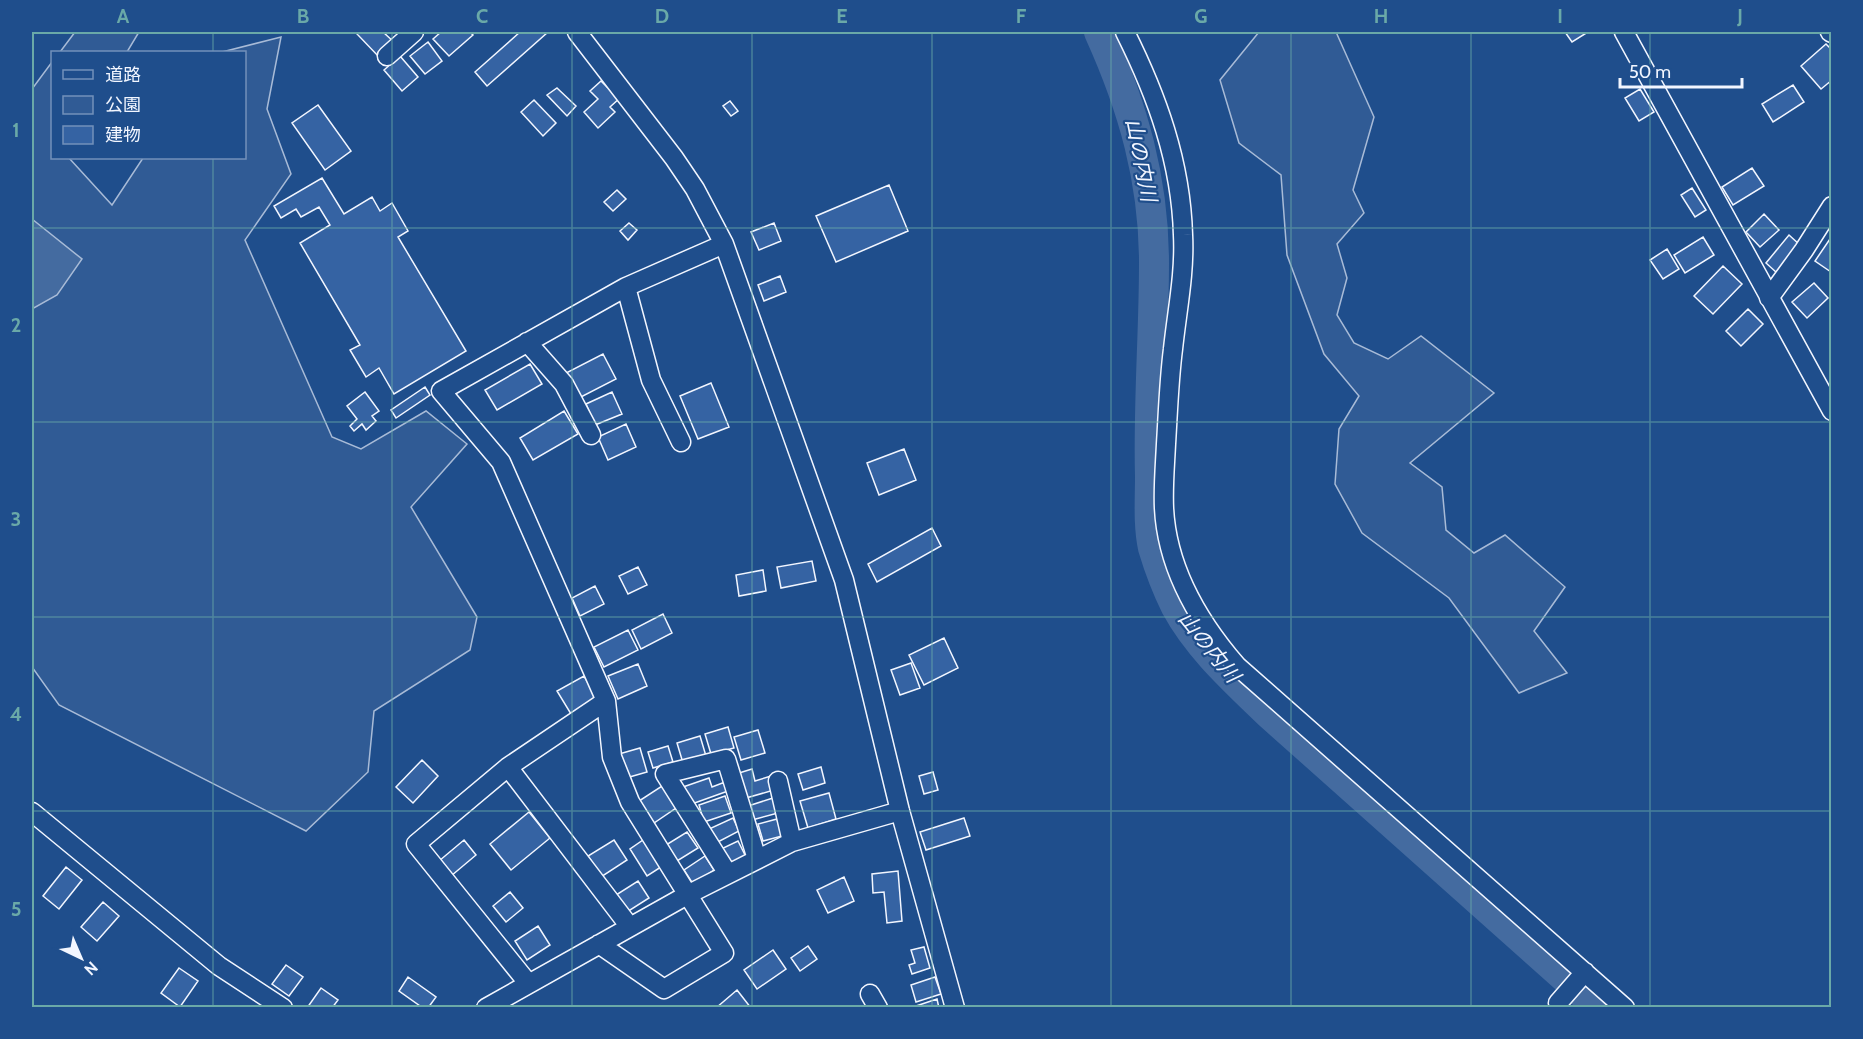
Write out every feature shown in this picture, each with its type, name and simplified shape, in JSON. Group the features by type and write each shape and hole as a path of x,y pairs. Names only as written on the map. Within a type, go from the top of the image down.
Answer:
{"street":[{"path":"387,56 414,32"},
{"path":"577,32 674,158 695,189 724,244 844,580 900,811 955,1008"},
{"path":"1125,32 1159,107 1176,171 1181,204 1184,236 1183,268 1169,378 1164,508 1169,542 1179,576 1194,608 1214,638 1237,666 1625,1008"},
{"path":"1624,32 1832,411"},
{"path":"1769,298 1832,206"},
{"path":"599,944 664,989 724,953 630,802 612,757 606,701 501,462 441,390 626,287 724,244"},
{"path":"626,287 651,380 681,442"},
{"path":"527,342 564,384 591,435"},
{"path":"528,983 416,844 508,766 606,701"},
{"path":"728,874 665,774 726,759 757,859"},
{"path":"508,766 630,927"},
{"path":"778,781 792,842"},
{"path":"486,1008 689,894 792,842 900,811"},
{"path":"32,812 219,966 283,1008"},
{"path":"1558,1003 1585,972"}],"green space":[{"path":"75,32 139,32 128,51 61,51"},
{"path":"1259,32 1336,32 1374,117 1353,190 1364,213 1337,244 1347,278 1337,315 1354,343 1388,359 1421,336 1494,393 1410,463 1442,487 1446,530 1474,553 1505,535 1565,587 1534,631 1567,673 1519,693 1449,598 1362,533 1335,484 1339,429 1359,396 1324,354 1287,255 1281,175 1239,143 1220,80"},
{"path":"281,37 267,109 291,174 245,240 332,437 361,449 426,411 467,444 411,507 477,617 470,650 374,711 368,772 306,831 59,705 32,667 32,89 51,63 51,159 70,159 112,205 142,159 246,159 246,51 226,51"}],"shaded area":[{"path":"32,219 82,259 57,295 32,309"}],"building":[{"path":"383,32 395,43 380,58 357,34"},
{"path":"441,32 470,32 473,35 449,56 433,39"},
{"path":"520,32 548,32 487,86 475,72"},
{"path":"1565,32 1588,32 1572,42"},
{"path":"428,42 442,61 425,74 410,56"},
{"path":"1826,44 1832,50 1832,80 1821,89 1801,66"},
{"path":"400,56 418,77 402,91 384,70"},
{"path":"601,81 607,87 609,85 621,97 610,107 615,112 598,128 584,112 598,99 590,91"},
{"path":"1793,85 1804,102 1773,122 1762,104"},
{"path":"557,88 576,106 567,116 547,95"},
{"path":"1640,89 1654,112 1639,121 1625,98"},
{"path":"534,100 556,123 543,136 521,112"},
{"path":"730,101 738,111 731,116 723,106"},
{"path":"318,105 351,151 325,170 292,123"},
{"path":"1752,168 1764,186 1733,205 1722,187"},
{"path":"322,178 344,214 372,197 380,211 392,203 408,231 398,237 466,351 394,394 379,368 366,377 350,350 360,345 300,243 330,225 319,207 301,217 296,209 281,218 274,206"},
{"path":"889,185 908,231 836,262 816,216"},
{"path":"1692,188 1706,210 1695,217 1681,195"},
{"path":"617,190 626,199 613,211 604,202"},
{"path":"1764,214 1779,230 1760,247 1746,232"},
{"path":"629,223 637,230 628,240 620,231"},
{"path":"774,223 781,241 759,250 751,232"},
{"path":"1789,235 1800,245 1777,273 1766,263"},
{"path":"1832,236 1832,270 1831,272 1815,261"},
{"path":"1703,237 1714,255 1685,273 1674,255"},
{"path":"1667,249 1679,269 1663,279 1650,260"},
{"path":"1723,266 1742,284 1713,314 1694,296"},
{"path":"780,276 786,292 764,301 758,285"},
{"path":"1814,283 1828,298 1807,318 1792,302"},
{"path":"1748,309 1763,324 1741,346 1726,331"},
{"path":"603,354 616,379 579,398 566,373"},
{"path":"530,364 542,384 497,410 485,390"},
{"path":"711,383 729,427 698,439 680,396"},
{"path":"425,387 430,395 396,418 391,410"},
{"path":"365,392 379,411 372,416 376,421 366,430 362,424 354,431 350,426 357,419 347,406"},
{"path":"612,392 622,414 595,425 586,404"},
{"path":"564,411 578,434 533,460 520,438"},
{"path":"626,424 636,447 608,460 598,437"},
{"path":"904,449 916,480 879,495 867,463"},
{"path":"932,528 941,546 877,582 868,564"},
{"path":"812,561 816,581 781,588 777,567"},
{"path":"638,567 647,585 628,594 619,576"},
{"path":"763,570 766,591 739,596 736,575"},
{"path":"595,586 604,604 580,616 572,598"},
{"path":"663,614 672,633 641,649 632,630"},
{"path":"628,630 638,650 604,667 594,647"},
{"path":"944,638 958,668 924,685 909,655"},
{"path":"911,663 920,688 900,695 891,670"},
{"path":"638,664 647,686 618,699 608,676"},
{"path":"584,676 597,699 571,714 557,691"},
{"path":"728,727 734,748 711,754 705,734"},
{"path":"758,730 765,753 741,760 734,737"},
{"path":"700,736 706,756 683,763 677,743"},
{"path":"668,746 673,762 653,768 648,752"},
{"path":"640,748 647,772 626,778 619,754"},
{"path":"422,760 438,776 413,803 396,787"},
{"path":"821,767 825,783 803,790 798,774"},
{"path":"752,769 755,781 771,776 774,790 746,798 739,773"},
{"path":"933,772 938,790 924,794 919,776"},
{"path":"709,778 712,787 725,782 728,791 689,805 683,787"},
{"path":"662,786 676,808 654,823 639,801"},
{"path":"829,793 836,819 808,828 800,801"},
{"path":"725,796 731,813 704,822 699,805"},
{"path":"773,798 778,813 752,820 748,806"},
{"path":"529,812 550,838 511,870 490,844"},
{"path":"733,818 739,831 716,843 709,829"},
{"path":"964,818 970,836 926,850 920,832"},
{"path":"777,819 782,836 763,841 758,824"},
{"path":"687,832 698,848 677,861 666,845"},
{"path":"464,840 476,855 451,876 439,861"},
{"path":"614,840 627,860 601,877 588,856"},
{"path":"643,840 661,867 647,876 630,849"},
{"path":"738,841 746,857 727,866 719,850"},
{"path":"705,856 714,870 693,884 684,870"},
{"path":"66,867 82,880 59,909 43,896"},
{"path":"898,871 902,921 887,923 884,892 873,893 872,874"},
{"path":"844,877 854,901 828,913 817,890"},
{"path":"638,881 649,898 627,912 616,895"},
{"path":"510,892 523,908 506,922 493,906"},
{"path":"103,902 119,916 97,941 81,927"},
{"path":"538,926 550,945 527,960 515,941"},
{"path":"808,946 817,959 800,971 791,958"},
{"path":"924,947 930,968 912,974 909,965 915,963 911,950"},
{"path":"773,950 786,969 757,989 744,970"},
{"path":"286,965 303,977 289,996 272,984"},
{"path":"179,968 198,981 180,1007 161,993"},
{"path":"408,977 436,997 428,1008 423,1008 399,991"},
{"path":"935,977 941,994 916,1002 911,985"},
{"path":"321,988 338,1000 332,1008 307,1008"},
{"path":"737,990 751,1008 716,1008"},
{"path":"937,999 939,1008 910,1008"}],"waterway":[{"name":"山の内川","path":"1099,32 1131,116 1146,173 1150,202 1154,263 1150,530 1158,563 1176,607 1206,650 1268,713 1599,1008"}]}
